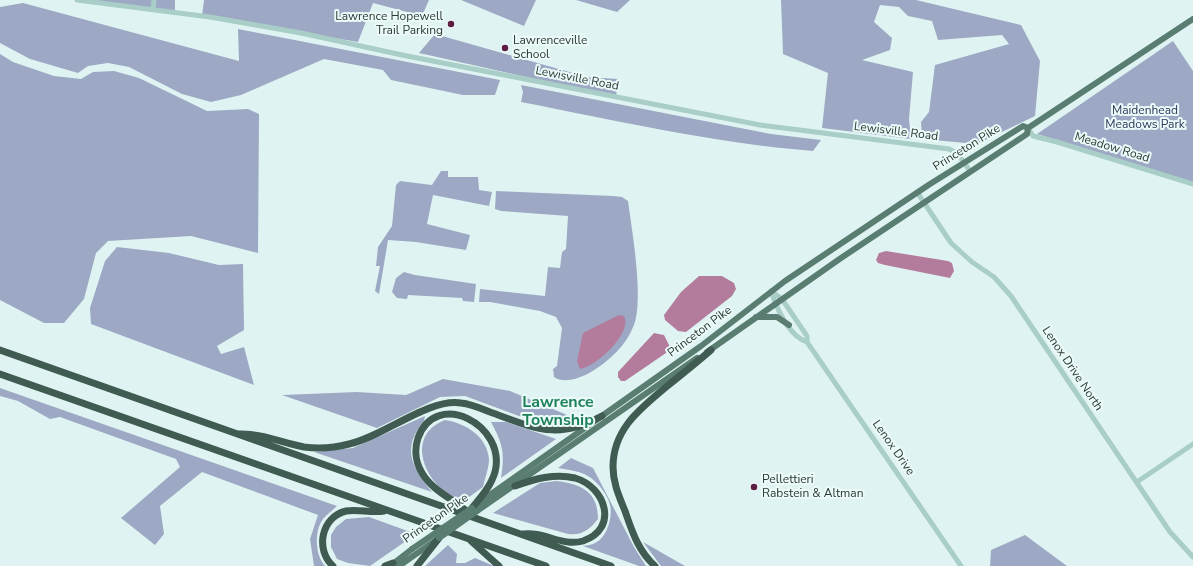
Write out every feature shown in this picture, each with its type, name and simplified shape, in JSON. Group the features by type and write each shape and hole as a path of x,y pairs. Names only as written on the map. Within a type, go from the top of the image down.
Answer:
{"highway":[{"path":"0,350 611,566"},
{"path":"655,566 646,558 637,542 616,487 613,468 615,449 622,431 633,415 711,350"},
{"path":"0,374 546,566"},
{"path":"235,434 251,433 305,447 338,447 364,440 435,406 452,402 468,404 534,427 551,430 579,427 602,416"},
{"path":"472,508 489,487 495,472 496,456 493,444 484,430 466,417 453,414 440,416 428,424 417,442 416,455 419,468 425,478 434,487 462,507 473,518"},
{"path":"515,486 546,477 574,478 593,488 602,499 605,510 601,528 592,537 585,540 570,542 533,532 522,534"},
{"path":"333,566 325,556 322,544 324,530 331,520 347,511 372,512 387,510"},
{"path":"417,566 439,538"},
{"path":"469,540 499,566"},
{"path":"385,566 394,565"}],"main road":[{"name":"Princeton Pike","path":"394,565 472,508 515,486 545,463 711,350 782,299 1027,134 1028,128 1193,19"},
{"name":"Princeton Pike","path":"414,551 439,538 602,416 701,346 772,292 917,192 964,161 1023,126 1028,128"},
{"path":"756,318 777,317 789,325"}],"street":[{"name":"Lewisville Road","path":"77,0 210,17 308,35 410,57 760,125 949,149 957,153 970,171"},
{"path":"153,10 154,0"},
{"name":"Meadow Road","path":"1028,128 1033,136 1193,184"},
{"name":"Lenox Drive North","path":"917,192 951,243 961,253 1004,286 1171,533 1193,557"},
{"name":"Lenox Drive","path":"772,292 782,299 807,336 807,342 961,566"},
{"name":"Lenox Drive","path":"772,292 775,304 789,325 799,339 807,342"},
{"path":"1137,482 1193,444"}],"green space":[{"path":"88,0 175,0 175,13"},
{"path":"204,0 429,0 422,16 373,3 358,42 202,16"},
{"path":"461,0 536,0 524,26"},
{"path":"576,0 630,0 617,12"},
{"path":"781,0 916,0 1021,25 1040,61 1035,116 977,144 922,139 921,122 929,112 935,65 1009,44 1002,35 938,40 932,21 908,16 899,7 880,5 874,22 892,38 890,50 862,60 913,72 909,119 911,139 822,128 828,73 783,54"},
{"path":"23,3 239,61 238,29 500,80 495,95 463,95 391,80 383,70 324,59 241,95 211,102 182,94 129,67 108,63 88,66 78,73 30,59 0,43 0,7"},
{"path":"435,34 587,77 618,79 616,97 419,53"},
{"name":"Maidenhead Meadows Park","path":"1173,41 1193,71 1193,182 1037,134"},
{"path":"0,54 13,62 54,76 81,79 93,72 114,71 139,78 207,111 248,109 259,114 258,253 191,236 108,241 96,253 84,299 64,323 44,323 0,300"},
{"path":"521,85 771,134 821,140 813,151 740,143 667,131 521,102 523,92"},
{"path":"441,171 448,171 448,177 478,177 479,190 492,192 489,206 433,195 427,224 470,235 466,250 416,242 388,240 379,294 375,291 380,266 376,266 378,247 392,226 396,185 400,181 432,185"},
{"path":"496,191 613,196 622,197 628,201 638,282 637,313 631,333 622,346 598,368 587,374 578,378 567,380 554,377 553,369 557,366 562,328 556,317 540,311 490,302 479,302 480,289 545,296 548,267 560,268 562,252 566,249 568,216 501,211 495,209"},
{"path":"117,247 169,253 219,265 243,264 244,330 217,346 221,354 244,347 254,385 91,324 90,308 105,261"},
{"path":"404,272 476,284 474,302 463,301 462,298 408,295 407,299 397,298 392,292 396,278"},
{"path":"443,379 510,391 579,420 559,425 535,422 465,396 440,397 377,428 282,395 357,392 406,395"},
{"path":"0,388 337,506 326,515 318,530 317,543 319,556 325,566 314,566 310,539 318,515 202,472 160,506 164,534 155,545 121,518 180,467 176,459 60,417 50,419 18,401 0,396"},
{"path":"425,416 424,421 413,440 411,449 412,458 419,475 432,492 314,452 353,448"},
{"path":"445,420 460,424 474,432 484,444 489,459 483,487 465,500 452,497 440,488 432,479 426,468 423,457 422,446 426,436 433,427"},
{"path":"491,422 506,422 556,439 501,478 503,462 502,449"},
{"path":"571,458 593,468 634,547 646,566 639,566 583,546 594,544 603,536 610,521 611,510 605,493 591,478 580,472 558,468"},
{"path":"556,481 573,484 580,487 591,495 595,502 598,519 592,526 582,533 568,534 493,513 540,483"},
{"path":"369,517 416,534 370,566 348,563 337,559 331,547 331,535 336,527 346,519"},
{"path":"1025,535 1067,566 990,566 991,550"},
{"path":"643,542 685,566 661,566"},
{"path":"448,545 457,554 456,563 465,563 475,558 494,566 425,566"}],"shaded area":[{"path":"886,251 948,261 952,263 954,271 950,278 878,263 876,260 879,253"},
{"path":"699,276 722,276 734,283 736,289 732,296 686,332 678,331 665,320 664,315 681,292"},
{"path":"619,315 624,316 625,323 618,340 603,356 587,367 580,369 577,361 583,333"},
{"path":"654,333 664,335 670,347 666,353 625,381 621,381 618,377 618,372"}],"place":[{"name":"Lawrence Hopewell Trail Parking","path":"451,24"},
{"name":"Lawrenceville School","path":"505,48"},
{"name":"Pellettieri Rabstein & Altman","path":"754,487"}],"district":[{"name":"Lawrence Township","path":"558,412"}]}
